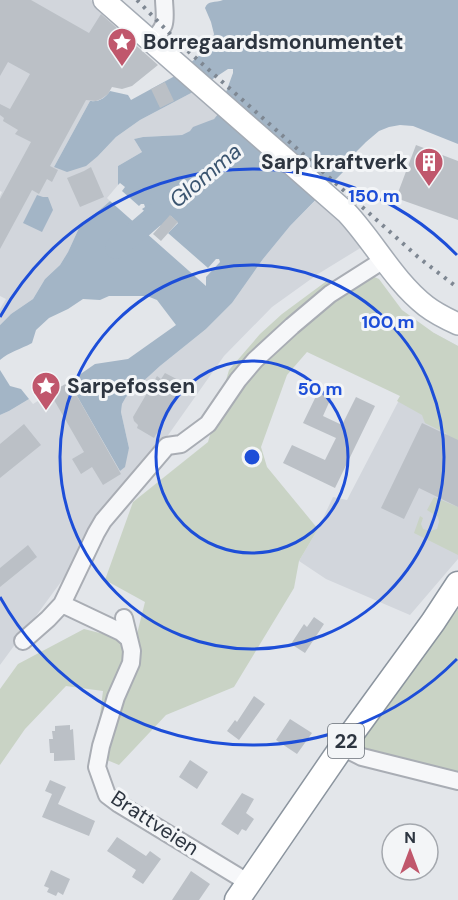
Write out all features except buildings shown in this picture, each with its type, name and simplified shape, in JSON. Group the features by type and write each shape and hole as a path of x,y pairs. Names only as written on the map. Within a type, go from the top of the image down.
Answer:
{"highway":[{"name":"22","path":"243,891 458,584"}],"main road":[{"path":"104,0 347,213 405,286 426,306 458,324"}],"street":[{"path":"151,41 166,22 164,0"},
{"path":"23,641 62,604 103,520 167,446 181,444 208,424 238,380 255,360 292,326 330,294 385,260"},
{"path":"62,604 121,632 128,638"},
{"name":"Brattveien","path":"124,618 132,651 131,663 116,697 97,767 107,795 243,891"},
{"path":"342,747 371,760 458,781"}],"shaded area":[{"path":"0,0 91,0 119,26 100,53 110,91 104,98 90,101 54,167 98,156 116,137 140,120 193,92 218,114 214,119 182,135 134,139 142,152 118,166 118,185 107,198 110,201 79,228 60,265 45,279 33,299 11,314 0,325 0,309 6,299 0,296 0,196 2,192 0,191"},
{"path":"316,200 353,233 362,247 318,274 272,307 224,356 0,665 0,415 29,399 33,404 69,382 120,471 129,448 121,412 126,397 206,329 232,303 263,259 290,226"},
{"path":"434,333 458,346 458,559 410,615 326,579 299,561 333,497 347,500"}],"green space":[{"path":"370,275 379,279 402,310 434,333 458,346 458,455 441,447 447,434 425,423 422,415 397,401 400,396 307,352 287,375 261,447 267,467 318,529 299,561 294,588 234,687 166,715 119,765 95,755 103,691 66,686 25,729 0,765 0,689 18,664 84,629 135,642 145,602 105,580 133,502 208,442 229,370 260,334 282,314 328,280 331,300"},
{"path":"434,497 458,507 458,555 414,533 420,516 423,518 421,524 423,529 430,531 437,529 438,517 427,510"},
{"path":"458,609 458,776 364,749 361,741"}],"water":[{"path":"223,0 458,0 458,144 413,126 400,125 379,131 366,142 354,154 344,171 290,226 232,303 206,329 126,397 121,412 129,448 125,467 120,471 69,382 95,364 128,359 176,325 157,300 147,296 83,299 49,318 36,330 32,343 0,360 0,325 11,314 33,299 45,279 60,265 79,228 110,201 206,286 206,277 220,262 219,259 216,259 208,268 168,233 178,223 171,216 161,226 142,209 145,207 144,204 139,206 122,191 125,187 120,183 118,185 118,166 142,152 134,139 182,135 193,127 214,119 218,114 233,69 228,69 193,92 140,120 116,137 86,166 67,172 54,167 90,101 102,99 110,91 128,95 131,100 173,77 211,46 214,34 205,8 210,3"},
{"path":"37,195 48,197 53,210 42,232 23,223"},
{"path":"0,370 10,386 21,389 29,399 0,415"}],"waterway":[{"name":"Glomma","path":"116,248 174,199"}],"railway":[{"path":"137,0 179,43 418,257 458,288"}],"place":[{"name":"Borregaardsmonumentet","path":"122,68"},
{"name":"Sarp kraftverk","path":"429,188"},
{"name":"Sarpefossen","path":"46,412"}]}
